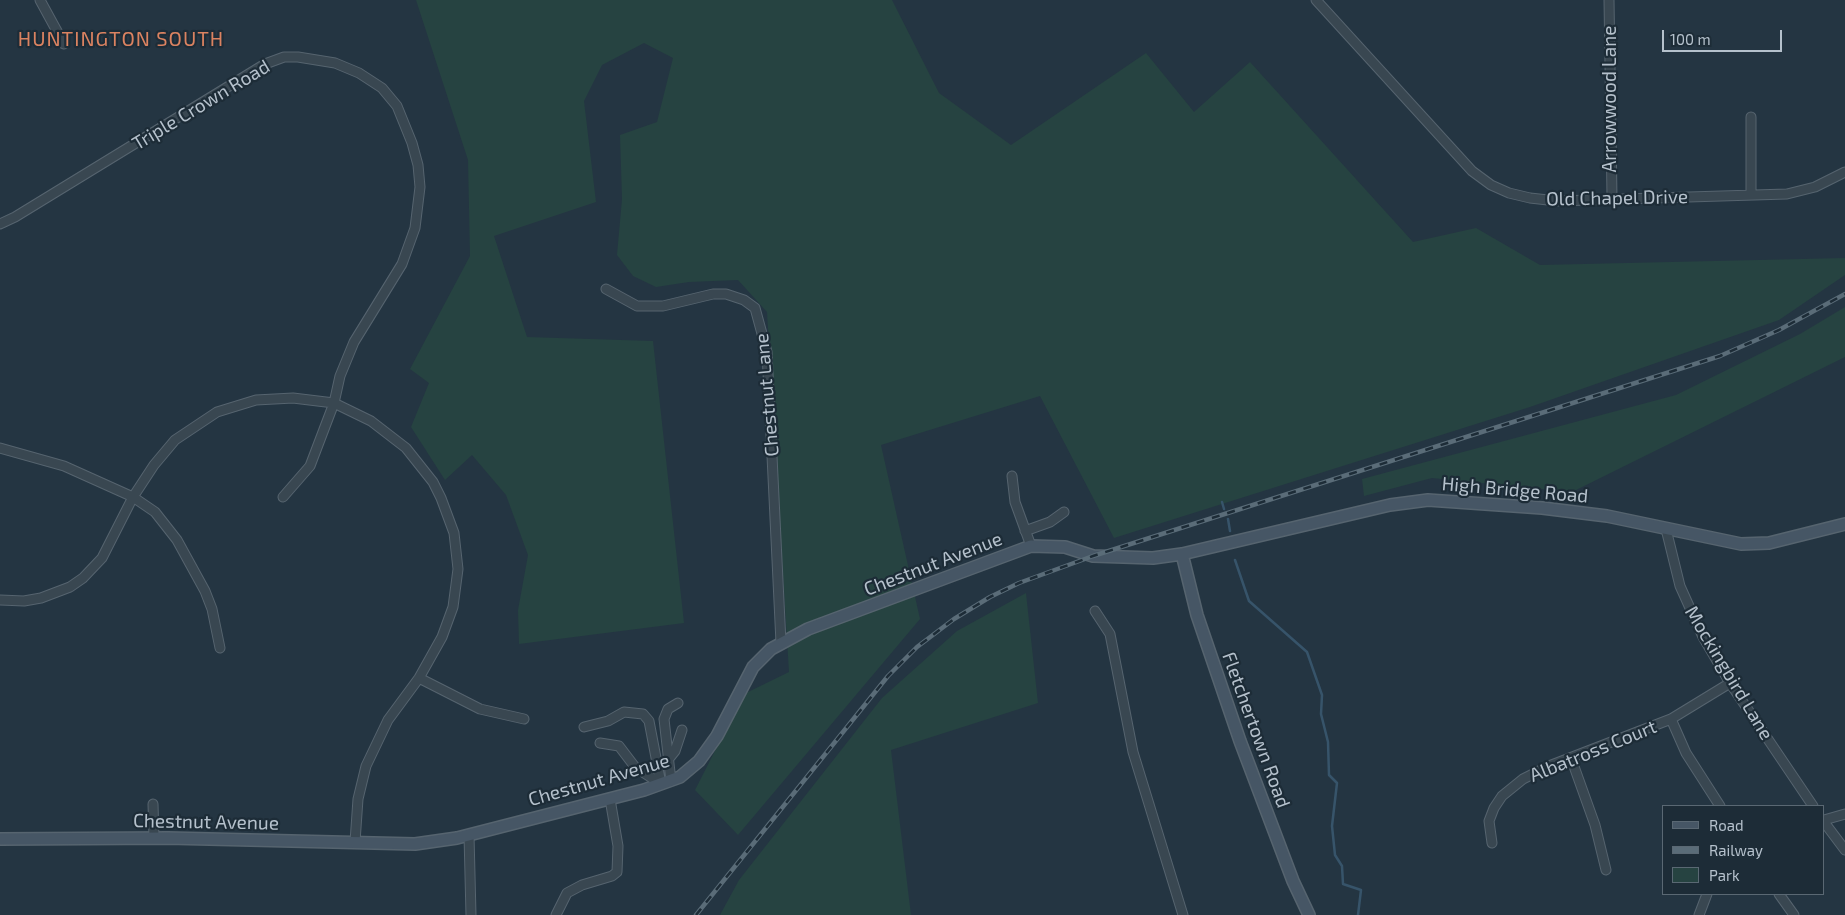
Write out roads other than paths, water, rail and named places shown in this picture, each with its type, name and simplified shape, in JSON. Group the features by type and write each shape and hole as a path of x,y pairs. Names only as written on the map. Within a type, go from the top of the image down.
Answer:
{"street":[{"path":"40,0 64,44"},
{"name":"Old Chapel Drive","path":"1316,0 1472,171 1482,179 1509,193 1557,201 1612,197 1803,191 1845,172"},
{"name":"Arrowwood Lane","path":"1609,0 1612,197"},
{"name":"Triple Crown Road","path":"0,224 15,217 265,64 284,57 298,57 336,63 359,73 382,88 397,106 406,125 418,165 418,210 415,228 402,264 363,324 351,348 340,376 334,403 310,466 283,497"},
{"path":"1751,117 1751,194"},
{"name":"Chestnut Lane","path":"606,290 637,306 663,306 713,294 734,296 755,308 767,352 781,643"},
{"path":"0,600 24,601 41,598 70,587 83,578 102,558 133,497 154,465 175,440 217,412 239,404 270,398 293,398 334,403 371,421 406,448 433,482 451,524 457,551 458,569 453,607 442,637 419,678 388,720 370,754 359,792 355,842"},
{"path":"0,448 64,466 145,504 166,525 188,558 212,609 220,648"},
{"path":"1012,476 1015,502 1031,546"},
{"name":"High Bridge Road","path":"1182,554 1390,505 1428,500 1552,509 1607,516 1721,542 1750,545 1778,541 1845,524"},
{"path":"1025,531 1050,522 1064,512"},
{"name":"Mockingbird Lane","path":"1666,529 1685,600 1703,637 1730,683 1812,805"},
{"name":"Chestnut Avenue","path":"0,839 154,838 415,844 469,835 666,782 689,770 708,751 753,667 763,655 808,629 1031,546 1065,547 1093,556 1122,558 1153,558 1182,554"},
{"name":"Fletchertown Road","path":"1182,554 1197,615 1240,741 1293,881 1309,915"},
{"path":"1095,611 1110,634 1133,752 1182,915"},
{"path":"419,678 480,709 524,719"},
{"name":"Albatross Court","path":"1492,843 1489,821 1502,796 1523,779 1671,719 1730,683"},
{"path":"666,782 667,761 664,719 668,709 678,703"},
{"path":"584,727 608,721 624,712 643,714 648,721 666,782"},
{"path":"1671,719 1686,753 1719,805"},
{"path":"667,761 675,751 682,730"},
{"path":"600,743 619,746 635,767 666,782"},
{"path":"1571,758 1595,825 1606,870"},
{"path":"556,915 567,893 612,876 617,872 618,846 610,798"},
{"path":"153,804 154,838"},
{"path":"1825,821 1845,814"},
{"path":"1825,822 1845,850"},
{"path":"469,835 471,915"},
{"path":"1699,915 1707,895"},
{"path":"1780,895 1794,915"}],"waterway":[{"path":"1222,502 1224,509"},
{"path":"1228,519 1230,531"},
{"path":"1235,560 1249,601 1307,652 1322,695 1321,714 1328,742 1329,775 1337,783 1332,826 1335,855 1342,866 1343,884 1361,890 1358,915"}],"railway":[{"path":"696,915 888,676 917,647 954,619 990,597 1019,583 1093,556 1720,356 1779,330 1845,294"}],"district":[{"name":"HUNTINGTON SOUTH","path":"121,39"}]}
